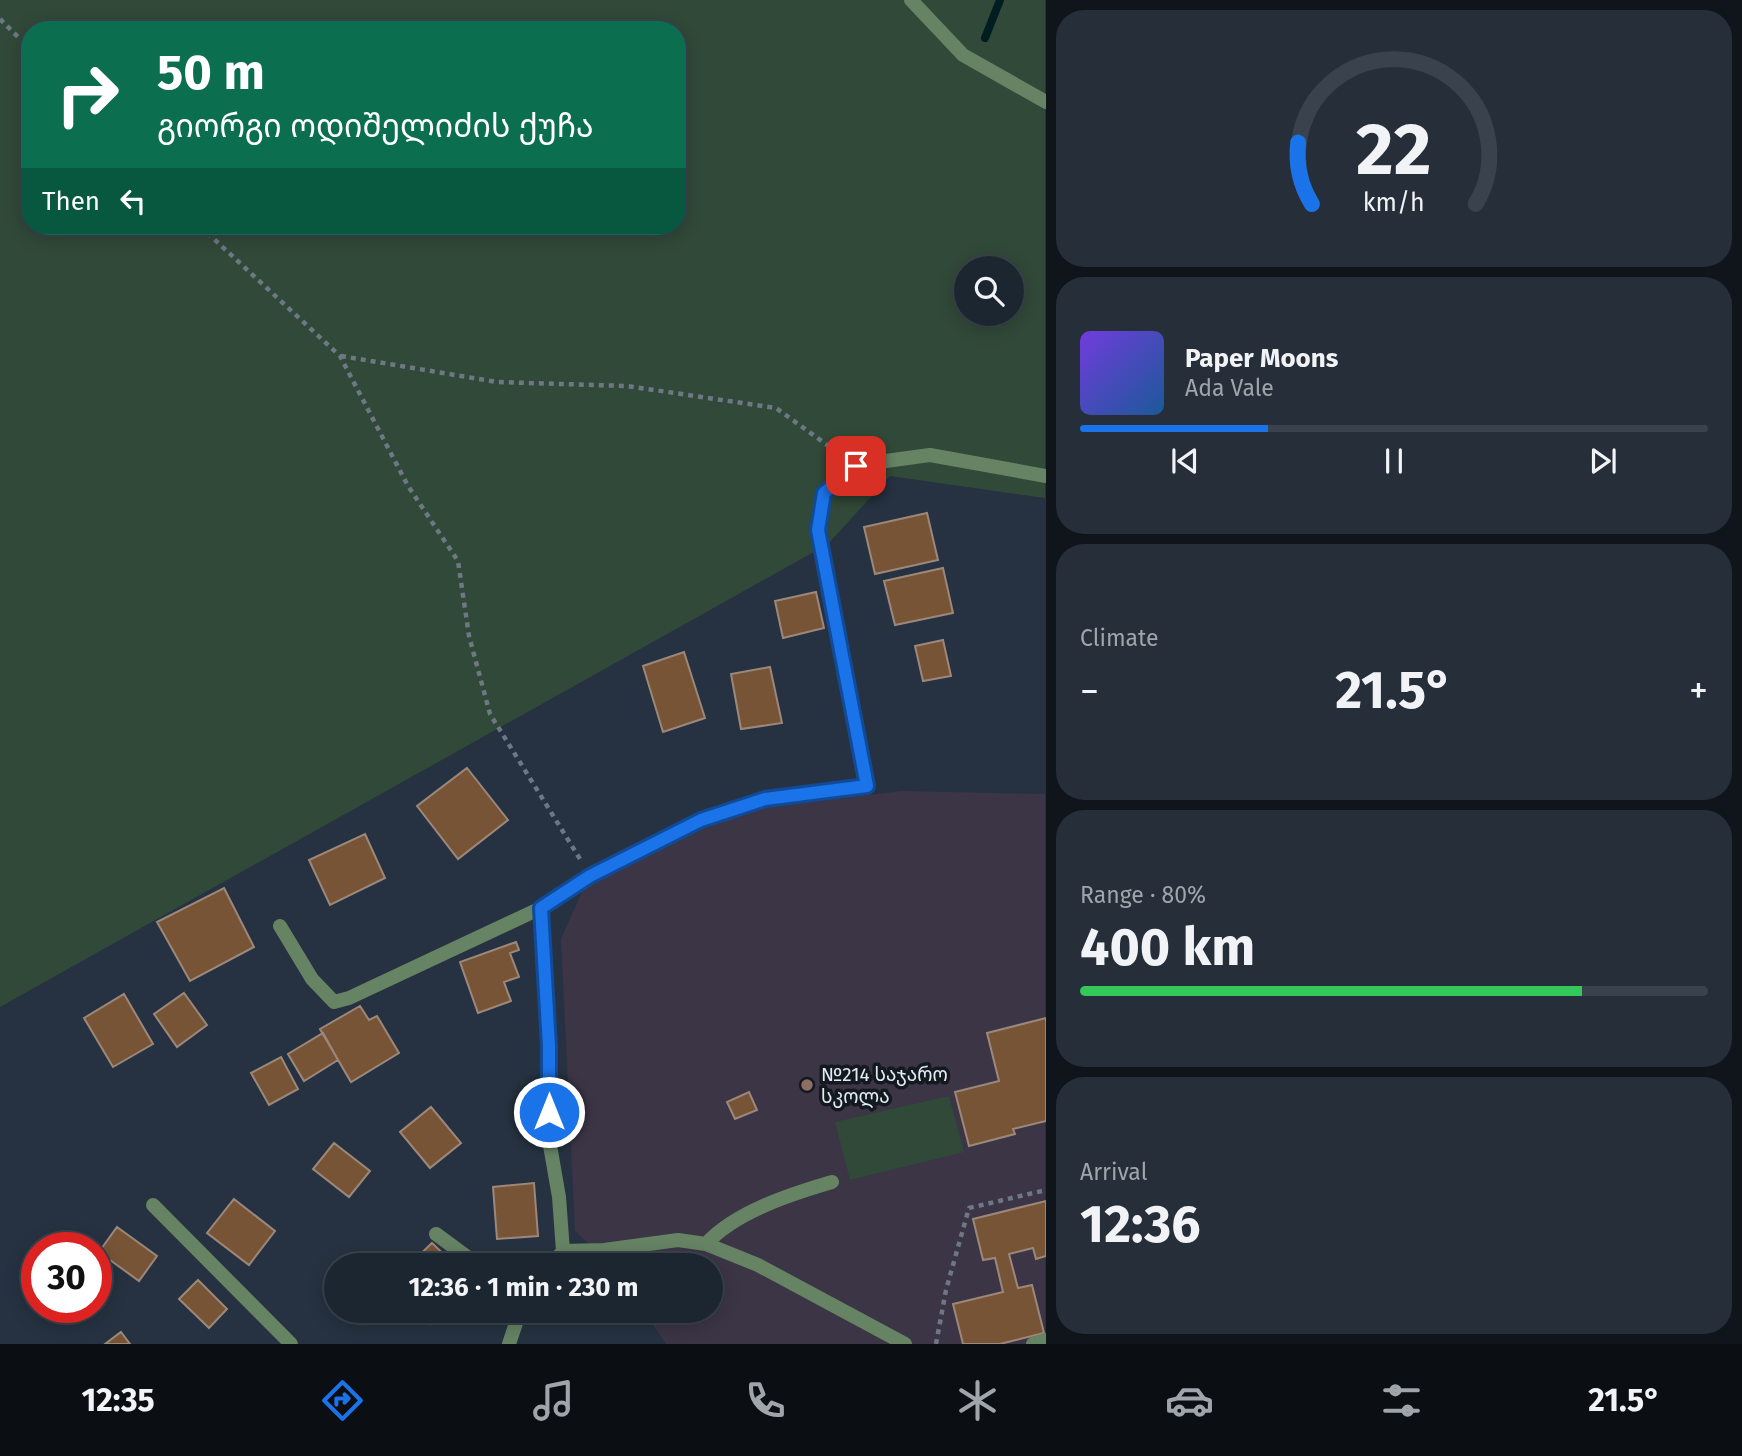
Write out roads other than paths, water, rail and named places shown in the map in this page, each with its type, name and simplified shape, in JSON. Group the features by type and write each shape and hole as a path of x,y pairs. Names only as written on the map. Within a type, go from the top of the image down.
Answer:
{"street":[{"path":"911,0 963,55 1045,102"},
{"path":"281,926 312,979 334,1002 349,998 458,949 541,908 590,876 701,820 765,799 867,786 818,530 824,493 856,466 930,455 1045,476"},
{"path":"541,908 549,1046 548,1134 558,1197 562,1251 604,1250 678,1240 706,1244 758,1265 905,1344"},
{"path":"706,1244 719,1230 790,1194 832,1182"},
{"path":"153,1205 291,1344"},
{"path":"436,1234 462,1253"},
{"path":"509,1344 516,1323"},
{"path":"1033,1344 1045,1340"}],"waterway":[{"path":"985,38 1000,0"}],"place":[{"name":"№214 საჯარო სკოლა","path":"807,1085"}]}
